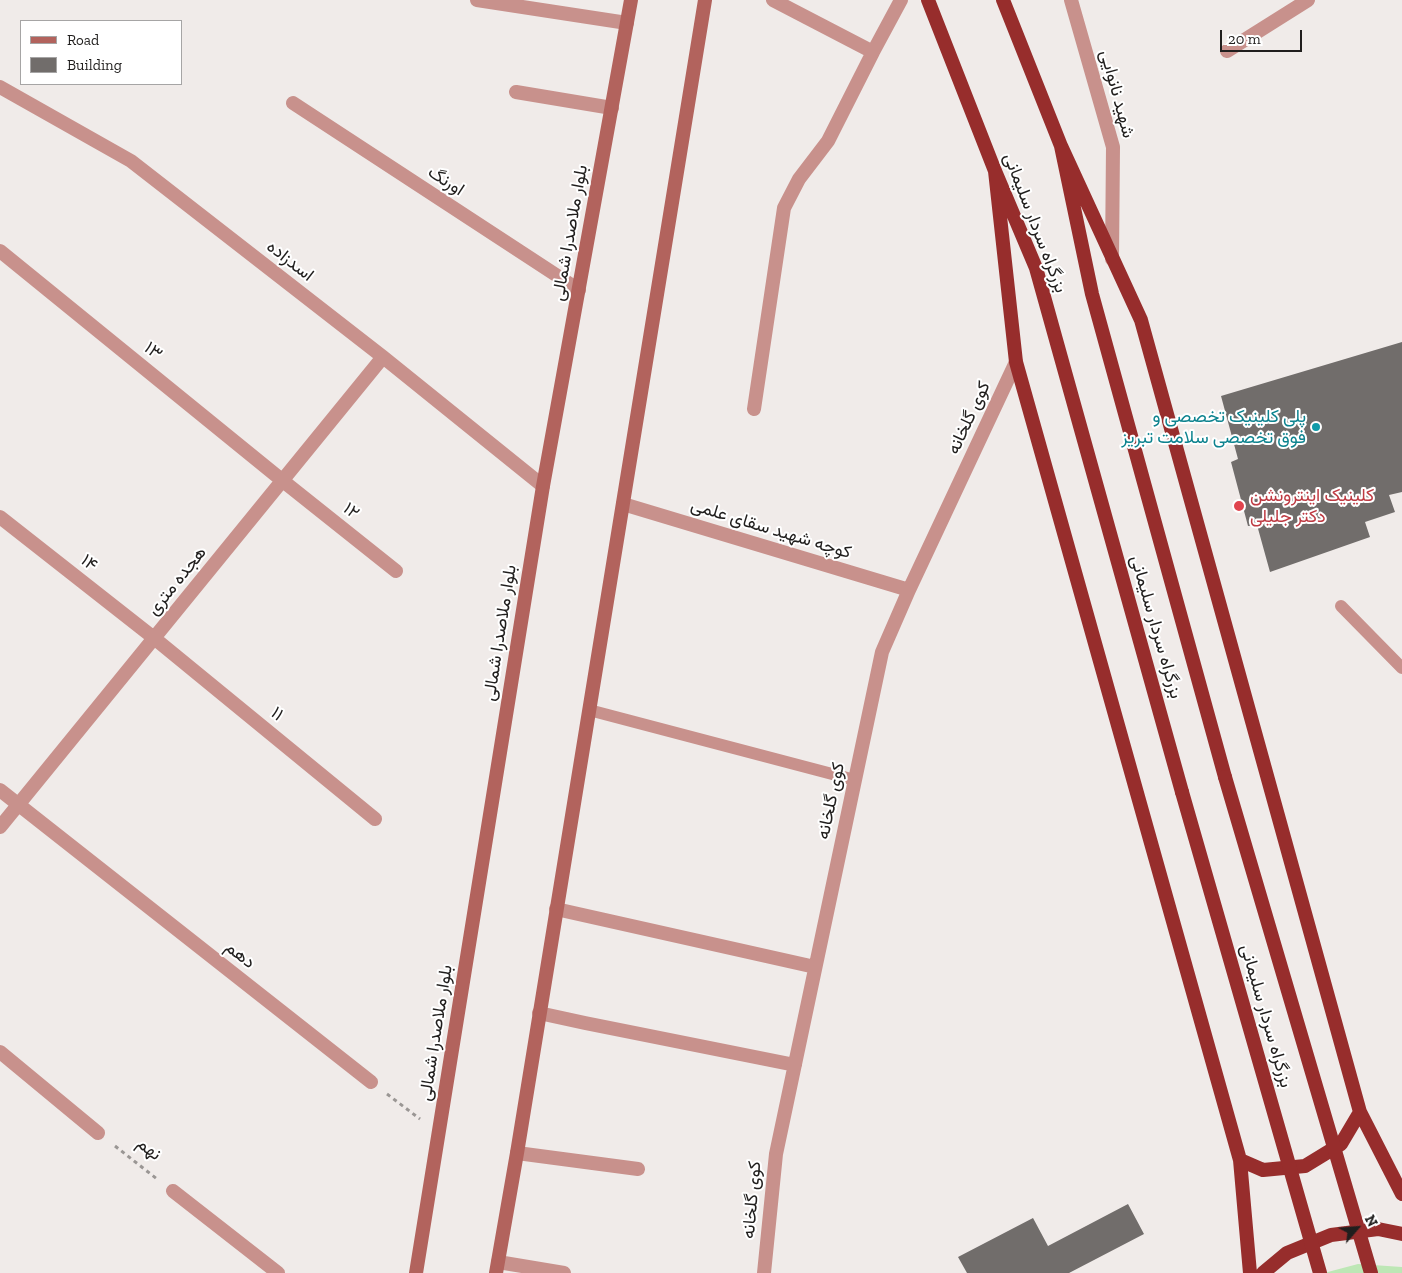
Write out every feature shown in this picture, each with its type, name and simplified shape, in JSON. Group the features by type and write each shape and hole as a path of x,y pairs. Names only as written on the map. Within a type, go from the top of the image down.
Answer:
{"highway":[{"name":"بزرگراه سردار سلیمانی","path":"928,0 995,171 1036,268 1182,792 1320,1273"},
{"name":"بزرگراه سردار سلیمانی","path":"1003,0 1061,146 1092,294 1225,777 1371,1273"},
{"path":"1061,146 1141,320 1360,1112 1402,1194"},
{"path":"995,171 1016,362 1240,1160 1250,1273"},
{"path":"1240,1160 1263,1170 1305,1166 1340,1144 1360,1112"},
{"path":"1263,1273 1287,1253 1331,1234 1378,1229 1402,1234"}],"main road":[{"name":"بلوار ملاصدرا شمالی","path":"416,1273 543,486 631,0"},
{"path":"497,1268 705,0"}],"street":[{"path":"477,0 627,23"},
{"path":"773,0 873,52"},
{"path":"754,409 784,208 799,179 828,141 901,0"},
{"name":"شهید نانوایی","path":"1071,0 1113,148 1112,259"},
{"path":"1227,51 1308,0"},
{"name":"اسدزاده","path":"0,87 131,161 383,357 543,486"},
{"path":"516,92 612,108"},
{"name":"اورنگ","path":"293,103 579,290"},
{"name":"۱۳","path":"0,251 283,481"},
{"name":"هجده متری","path":"0,827 383,357"},
{"name":"کوی گلخانه","path":"764,1273 776,1154 882,652 1016,362"},
{"name":"۱۲","path":"283,481 396,571"},
{"name":"کوچه شهید سقای علمی","path":"623,504 909,590"},
{"name":"۱۴","path":"0,517 154,638"},
{"name":"۱۱","path":"154,638 375,819"},
{"name":"دهم","path":"0,790 371,1082"},
{"path":"556,909 815,967"},
{"path":"539,1013 794,1065"},
{"path":"0,1052 98,1133"},
{"path":"517,1153 638,1170"},
{"path":"173,1191 278,1273"},
{"path":"497,1268 564,1273"}],"lane":[{"path":"1341,606 1402,668"},
{"path":"589,710 855,780"}],"path":[{"path":"371,1082 439,1133"},
{"name":"نهم","path":"98,1133 173,1191"}],"green space":[{"path":"1358,1264 1402,1267 1402,1273 1324,1273"}],"building":[{"name":"پلی کلینیک تخصصی و فوق تخصصی سلامت تبریز","path":"1402,342 1402,492 1389,495 1395,512 1365,522 1370,537 1270,572 1257,525 1248,526 1231,462 1238,459 1221,396"},
{"path":"1128,1204 1144,1234 1069,1273 967,1273 958,1257 1033,1218 1048,1246"}],"place":[{"name":"پلی کلینیک تخصصی و فوق تخصصی سلامت تبریز","path":"1316,427"},
{"name":"کلینیک اینترونشن دکتر جلیلی","path":"1239,506"}]}
